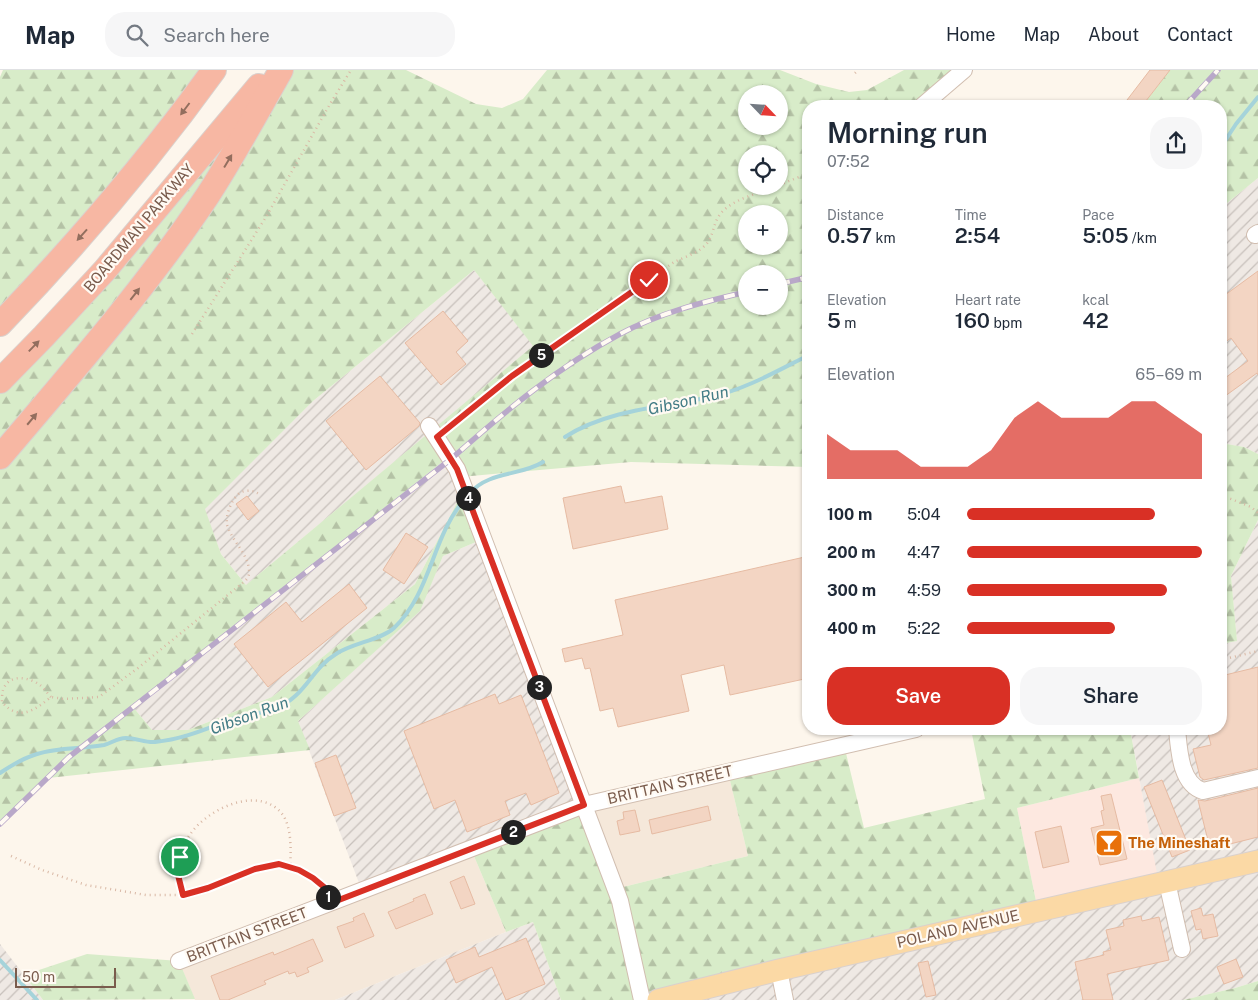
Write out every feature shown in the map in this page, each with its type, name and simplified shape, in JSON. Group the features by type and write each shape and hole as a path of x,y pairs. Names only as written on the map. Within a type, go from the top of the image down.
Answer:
{"highway":[{"path":"0,324 101,213 149,156 214,70"},
{"name":"BOARDMAN PARKWAY","path":"0,381 105,270 272,70"},
{"path":"0,456 100,339 182,232 208,193 281,70"}],"main road":[{"name":"POLAND AVENUE","path":"658,1000 779,970 1258,861"}],"street":[{"path":"929,100 964,70"},
{"path":"433,431 452,458 466,492 620,901 642,1000"},
{"name":"BRITTAIN STREET","path":"179,962 584,805 890,735"},
{"path":"1179,735 1185,772 1196,789 1204,791 1258,778"},
{"path":"1167,882 1182,949"},
{"path":"779,970 785,1000"}],"path":[{"path":"192,334 266,217 351,70"},
{"path":"854,73 858,70"},
{"path":"788,182 802,176"},
{"path":"433,431 674,262 696,252 707,243 714,222 724,210 735,202 754,195"},
{"path":"51,697 42,686 30,679 20,678 10,681 3,689 2,702 8,709 18,713 30,712 51,697 98,697 167,645 245,581 250,571 232,536 227,523 227,515 237,495 244,490 254,491 261,495"},
{"path":"1227,497 1251,507 1258,513"},
{"path":"1227,659 1258,651"},
{"path":"183,895 178,875 180,857 189,836 205,819 243,800 256,799 271,805 283,816 289,830 290,867"},
{"path":"11,856 42,870 86,885 146,895 183,895 208,888 255,869 279,864 313,878 324,887 331,903"}],"shaded area":[{"path":"1258,178 1258,454 1244,447 1227,444 1227,203"},
{"path":"474,270 534,346 246,585 221,554 204,509 313,401"},
{"path":"450,456 464,489 415,584 272,697 188,730 152,730 133,707"},
{"path":"1258,520 1258,981 1183,1000 658,1000 1159,884 1131,735 1227,735 1227,643 1237,641 1231,576"},
{"path":"483,539 584,805 362,891 298,721 419,611 443,556"},
{"path":"728,772 748,856 615,889 584,805"},
{"path":"1139,778 1160,884 1038,911 1017,808"},
{"path":"471,849 506,932 335,1000 195,1000 179,961"},
{"path":"533,922 561,1000 335,1000 506,932"},
{"path":"0,944 24,975 43,1000 0,1000"}],"green space":[{"path":"3,70 214,70 0,324 0,77"},
{"path":"272,70 406,70 476,104 502,108 523,99 547,70 780,70 816,84 849,92 867,90 904,70 964,70 929,100 802,100 802,467 631,462 460,477 450,456 133,707 152,730 188,730 272,697 415,584 464,489 483,539 443,556 420,611 298,721 310,750 48,778 0,824 0,381","holes":["474,270 533,346 246,585 221,554 205,509 313,401"]},
{"path":"1152,70 1258,70 1258,178 1227,203 1227,100 1147,100 1163,79"},
{"path":"1227,444 1244,447 1258,454 1258,520 1231,576 1237,641 1227,643"},
{"path":"972,735 1131,735 1139,778 1017,808 1038,911 658,1000 561,1000 533,922 506,932 471,849 584,805 615,889 748,856 728,772 844,745 864,828 985,799"},
{"path":"87,954 179,961 195,999 43,1000 24,975"},
{"path":"1258,981 1258,1000 1183,1000 1235,988"}],"building":[{"path":"1150,70 1170,70 1147,100 1127,100"},
{"path":"1258,271 1258,375 1257,373 1227,395 1227,377 1248,361 1231,338 1227,341 1227,294"},
{"path":"443,311 468,341 456,352 466,364 441,385 405,343"},
{"path":"380,376 420,423 419,426 366,470 326,421"},
{"path":"621,486 625,503 662,496 668,529 573,549 563,498"},
{"path":"247,496 259,511 248,520 236,504"},
{"path":"406,533 428,547 404,584 383,570"},
{"path":"802,558 802,680 730,695 724,665 681,675 689,711 618,727 613,708 600,711 590,668 585,669 582,658 565,662 562,649 623,635 615,600"},
{"path":"349,584 367,608 268,687 234,644 286,602 302,622"},
{"path":"1258,667 1258,768 1204,780 1200,777 1193,749 1211,745 1208,735 1227,735 1227,675"},
{"path":"495,694 499,704 521,695 559,793 531,805 526,793 505,801 510,815 467,832 455,800 434,809 404,731"},
{"path":"336,755 356,808 334,816 315,763"},
{"path":"1162,780 1190,850 1172,857 1144,787"},
{"path":"1258,788 1258,837 1210,849 1198,800 1205,801"},
{"name":"The Mineshaft","path":"1111,794 1127,859 1100,865 1091,828 1104,825 1101,811 1104,810 1101,796"},
{"path":"708,806 711,820 652,834 649,820"},
{"path":"635,810 640,831 620,835 617,821 624,819 623,812"},
{"path":"1061,826 1069,862 1043,868 1035,832"},
{"path":"464,876 475,904 461,909 450,882"},
{"path":"425,894 433,914 396,929 388,912"},
{"path":"1201,908 1203,916 1213,914 1218,936 1203,939 1201,929 1196,930 1191,911"},
{"path":"364,913 374,936 345,948 337,927 354,921 353,918"},
{"path":"1141,916 1142,921 1159,917 1169,960 1107,974 1113,1000 1083,1000 1075,962 1104,955 1103,952 1111,950 1106,930 1124,926 1123,920"},
{"path":"526,938 545,984 506,1000 492,967 456,983 446,960 475,947 479,957"},
{"path":"313,939 323,961 307,968 309,972 297,977 295,972 289,974 288,971 264,981 266,984 228,1000 220,1000 211,976 273,952 274,955"},
{"path":"1236,959 1243,977 1224,984 1217,967"},
{"path":"928,961 936,995 926,997 918,963"}],"waterway":[{"name":"Gibson Run","path":"1227,138 1258,97"},
{"name":"Gibson Run","path":"565,437 581,428 617,415 724,394 761,379 802,358"},
{"name":"Gibson Run","path":"470,493 486,481 525,470 543,462"},
{"name":"Gibson Run","path":"0,773 22,760 45,752 104,745 123,738 152,742 177,738 238,717 270,711 286,703 302,690 327,660 343,650 374,639 394,628 416,598 445,531 453,515 464,500"},
{"name":"Gibson Run","path":"0,960 37,1000"}],"railway":[{"path":"1190,100 1218,70"},
{"path":"788,282 802,279"},
{"path":"0,824 69,757 451,459 532,391 575,361 620,334 650,320 682,309 738,294"}],"place":[{"name":"The Mineshaft","path":"1109,843"}],"route":[{"path":"180,857 178,875 183,895 208,888 255,869 279,864 299,870 313,878 324,887 331,903 584,805 457,469 452,458 437,437 512,376 649,280"}]}
